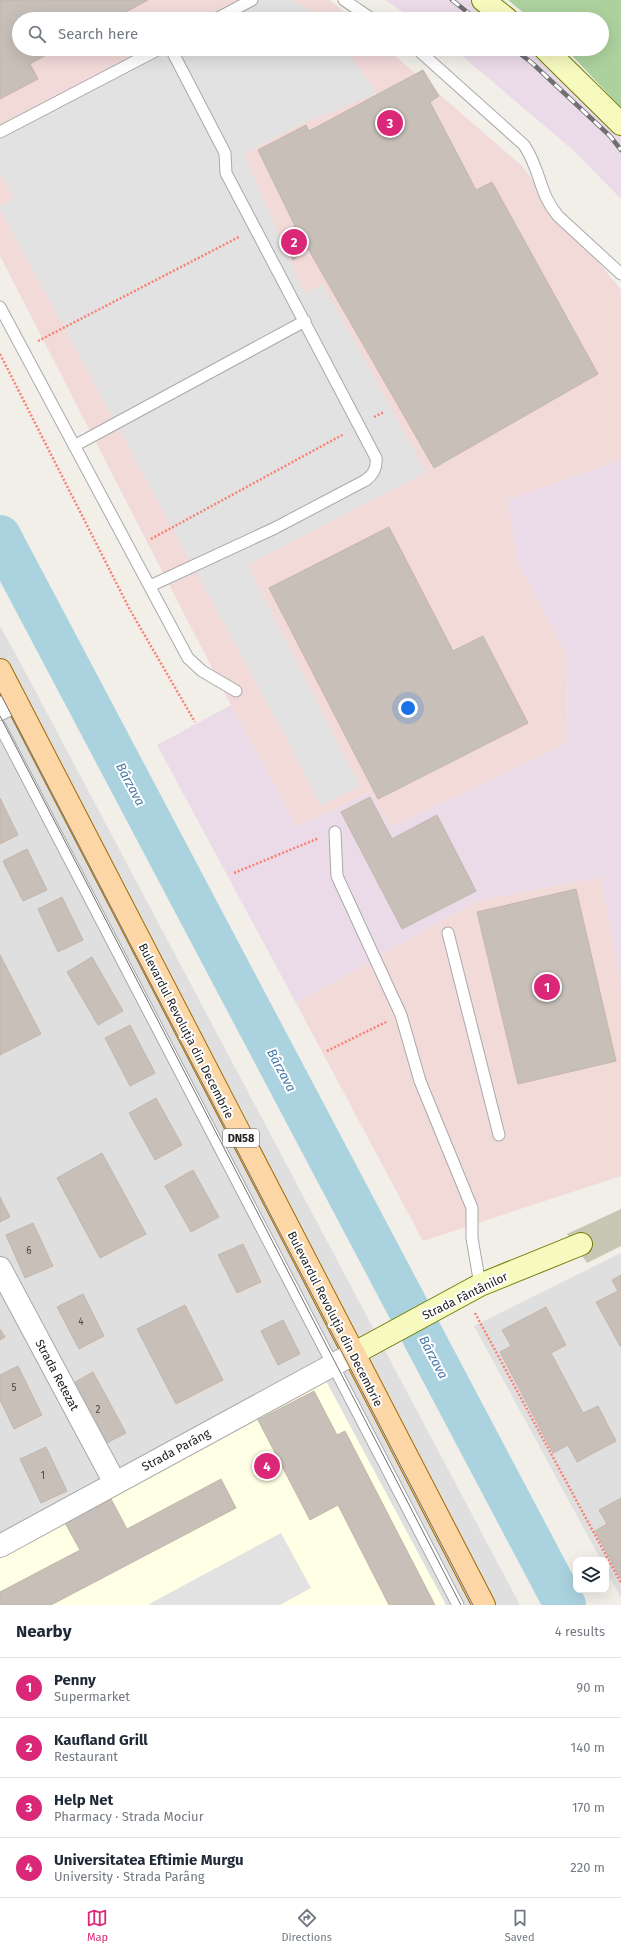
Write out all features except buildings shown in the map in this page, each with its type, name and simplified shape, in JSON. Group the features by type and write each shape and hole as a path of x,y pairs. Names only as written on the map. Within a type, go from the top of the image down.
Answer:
{"main road":[{"name":"Bulevardul Revoluția din Decembrie","path":"0,670 8,705 353,1354 484,1605"}],"street":[{"path":"483,0 498,12"},
{"path":"551,56 621,124"},
{"name":"Strada Fântânilor","path":"353,1354 464,1294 581,1244"},
{"name":"Strada Retezat","path":"0,1268 115,1483"},
{"name":"Strada Parâng","path":"0,1546 353,1354"}],"lane":[{"path":"229,12 252,0"},
{"path":"344,0 362,12"},
{"path":"0,132 146,56"},
{"path":"150,586 275,528 366,480 375,470 376,458 360,425 226,173 225,153 175,56"},
{"path":"425,56 524,145 535,164 543,194 549,206 621,274"},
{"path":"0,307 188,658 202,671 236,691"},
{"path":"74,446 305,321"},
{"path":"0,726 458,1605"},
{"path":"335,832 337,876 401,1014 420,1081 472,1208 472,1238 464,1294"},
{"path":"448,933 499,1135"}],"path":[{"path":"1,360 255,228"},
{"path":"0,354 1,360 130,610 194,722"},
{"path":"151,539 384,412"},
{"path":"234,873 335,832"},
{"path":"327,1051 401,1014"},
{"path":"464,1294 621,1583"}],"shaded area":[{"path":"0,0 330,0 344,12 12,12 12,56 395,56 521,165 621,290 621,460 508,500 517,561 567,655 568,743 390,828 370,792 297,827 231,705 0,256"},
{"path":"244,0 291,0 315,12 222,12"},
{"path":"385,0 469,0 486,12 403,12"},
{"path":"140,56 350,56 377,93 306,122 244,154 304,293 323,284 426,472 247,565 360,786 321,806 288,742 0,209 0,206 14,198 0,172 0,131"},
{"path":"462,56 535,56 621,136 621,199 574,151"},
{"path":"621,460 621,985 601,877 477,901 296,1003 157,745 231,705 297,827 370,792 391,827 568,743 567,655 517,561 508,500"},
{"path":"0,626 20,662 520,1605 0,1605"},
{"path":"601,877 621,985 621,1176 423,1241 296,1003 477,901"},
{"path":"621,1209 621,1246 587,1263 567,1234"},
{"path":"621,1253 621,1598 609,1576 609,1557 599,1557 474,1326"},
{"path":"325,1379 446,1605 0,1605 0,1553"},
{"path":"281,1533 311,1588 280,1605 149,1604"}],"green space":[{"path":"508,0 621,0 621,108 573,56 609,56 609,12 523,12"}],"waterway":[{"name":"Bârzava","path":"0,536 565,1605"}],"tram line":[{"path":"0,693 473,1605"},
{"path":"0,716 461,1605"}],"railway":[{"path":"452,0 467,12"},
{"path":"523,56 610,136 621,150"}],"place":[{"name":"Help Net","path":"390,123"},
{"name":"Kaufland Grill","path":"294,242"},
{"name":"Penny","path":"547,987"},
{"name":"Universitatea Eftimie Murgu","path":"267,1466"}]}
